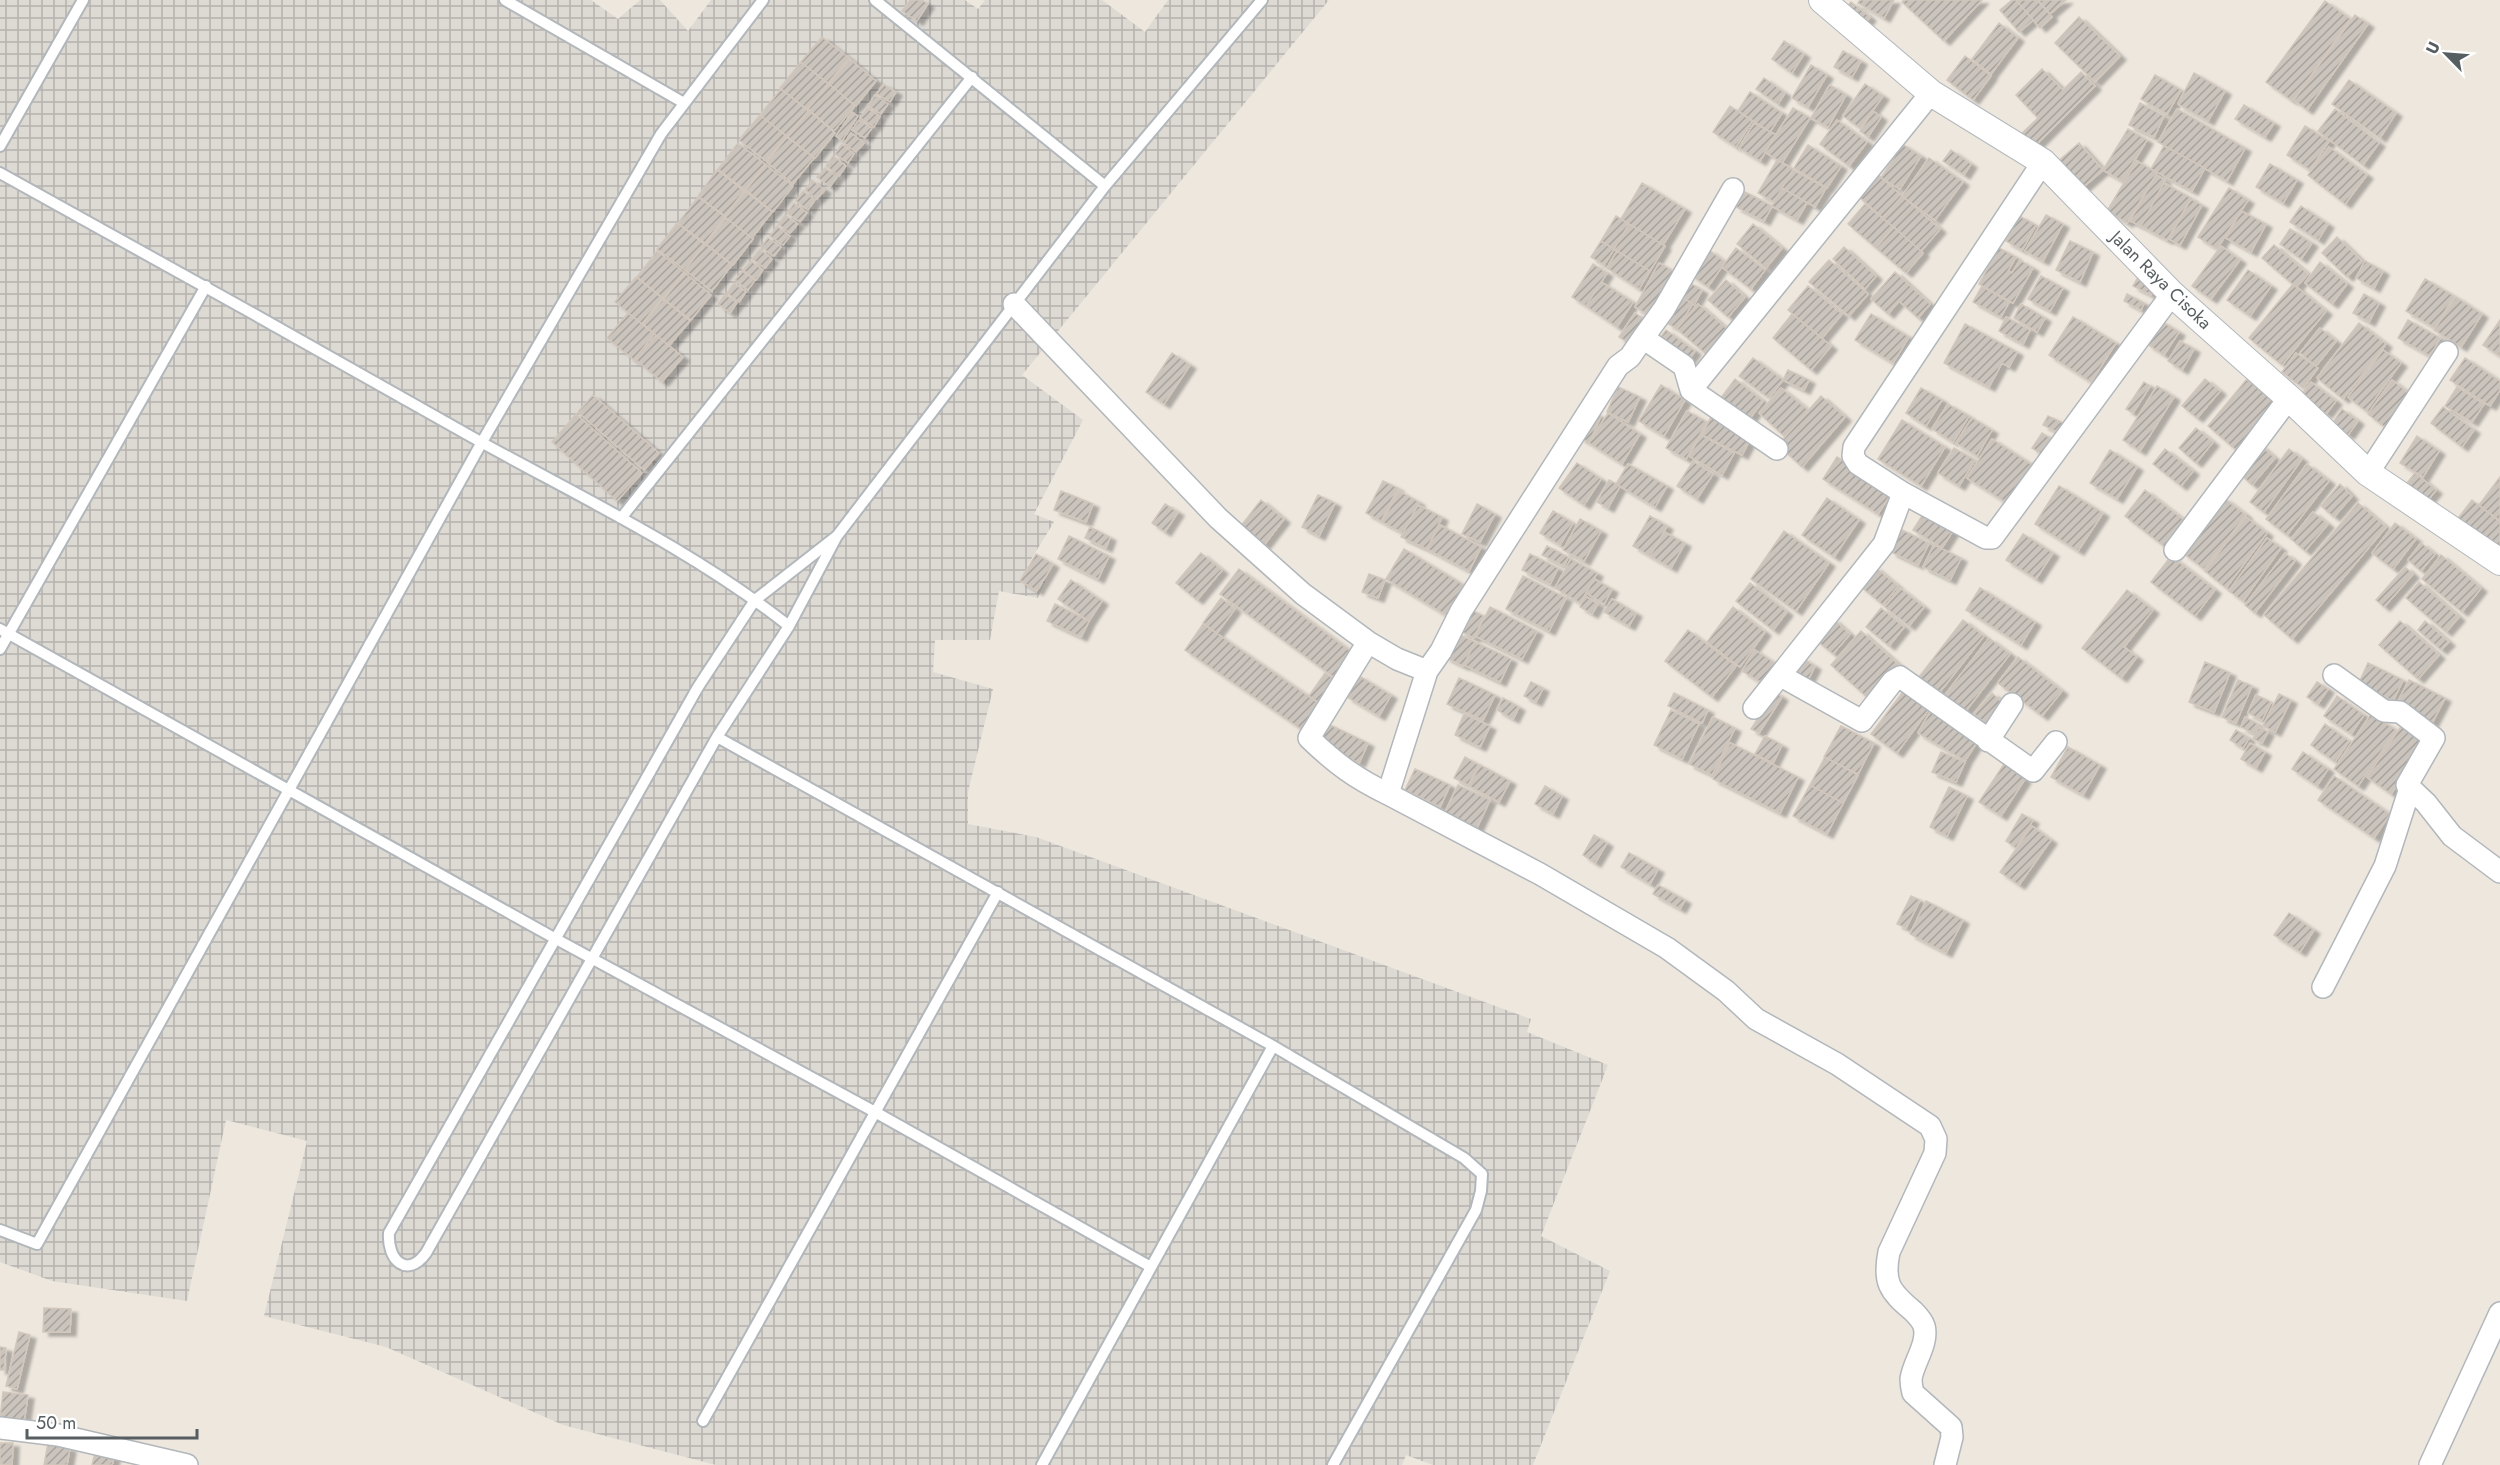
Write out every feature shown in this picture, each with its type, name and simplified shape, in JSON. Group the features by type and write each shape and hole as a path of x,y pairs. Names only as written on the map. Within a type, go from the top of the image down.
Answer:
{"street":[{"name":"Jalan Raya Cisoka","path":"1822,0 1931,93 2043,162 2172,294 2289,398 2368,473 2500,562"},
{"path":"1692,390 1931,93"},
{"path":"2043,162 1854,447 1853,456 1858,464 1903,493 1986,537 1992,538 2172,294"},
{"path":"1388,794 1427,671 1441,651 1461,611 1618,366 1630,357 1664,309 1733,189"},
{"path":"1014,304 1218,518 1303,594 1396,660 1427,671"},
{"path":"1643,338 1684,366 1692,390 1777,449"},
{"path":"2368,473 2447,352"},
{"path":"2175,550 2289,398"},
{"path":"1754,708 1884,544 1903,493"},
{"path":"1368,642 1309,738 1330,759 1357,779 1540,874 1667,948 1726,991 1756,1019 1837,1064 1930,1126 1936,1139 1935,1153 1889,1252 1886,1279 1895,1294 1918,1316 1924,1326 1924,1337 1911,1380 1913,1393 1951,1427 1952,1437 1946,1465"},
{"path":"2334,675 2384,711 2400,712 2434,738 2407,785 2427,803 2452,836 2500,872"},
{"path":"1781,676 1862,721 1893,681 1900,677 2033,771 2056,742"},
{"path":"1988,741 2012,704"},
{"path":"2323,987 2385,866 2410,788"},
{"path":"2430,1465 2500,1313"},
{"path":"0,1428 58,1436 187,1465"}],"lane":[{"path":"0,146 83,0"},
{"path":"505,0 684,103"},
{"path":"0,1230 37,1244 482,442 661,134 763,0"},
{"path":"875,0 1106,186"},
{"path":"837,536 755,600 698,687 389,1233 388,1243 393,1256 405,1265 418,1263 426,1253 717,736 789,626 837,536 1106,186 1262,0"},
{"path":"622,517 972,76"},
{"path":"0,173 482,442 622,517 755,600 789,626"},
{"path":"0,649 4,631 206,286"},
{"path":"4,631 1151,1267"},
{"path":"717,736 1273,1046 1464,1158 1482,1174 1481,1191 1476,1210 1334,1465"},
{"path":"703,1421 998,892"},
{"path":"1042,1465 1273,1046"}],"shaded area":[{"path":"0,0 591,0 618,19 640,0 660,0 688,31 711,0 965,0 978,9 985,0 1102,0 1145,32 1168,0 1329,0 1022,375 1083,420 1034,514 1054,522 1027,566 1046,579 1038,598 999,591 990,640 935,640 933,672 993,689 968,792 968,824 1036,837 1531,1019 1527,1032 1608,1065 1541,1236 1610,1271 1533,1465 1433,1465 1406,1455 1402,1465 716,1465 563,1425 386,1347 264,1316 307,1141 226,1120 187,1301 52,1281 0,1262"}],"building":[{"path":"910,0 922,0 928,4 917,21 902,11"},
{"path":"1860,0 1894,0 1884,18 1858,3"},
{"path":"1904,0 1982,0 1944,41 1902,2"},
{"path":"2012,0 2016,0 2033,20 2019,32 2000,10"},
{"path":"2016,0 2037,0 2052,17 2040,28"},
{"path":"2038,0 2066,0 2050,14"},
{"path":"2325,1 2350,19 2294,100 2291,100 2266,82"},
{"path":"1851,2 1870,17 1866,22 1847,7"},
{"path":"2355,15 2368,24 2307,110 2294,100"},
{"path":"2079,17 2120,56 2095,82 2055,43"},
{"path":"1999,23 2018,38 1991,74 1972,59"},
{"path":"822,37 849,58 828,83 801,62"},
{"path":"1784,41 1804,54 1792,73 1772,59"},
{"path":"1843,51 1861,61 1852,77 1834,67"},
{"path":"1965,56 1991,76 1973,100 1947,80"},
{"path":"850,59 876,81 856,106 829,84"},
{"path":"801,62 828,84 807,109 780,88"},
{"path":"1811,65 1827,75 1808,107 1792,98"},
{"path":"2042,69 2063,90 2081,72 2095,86 2032,149 2019,136 2038,118 2016,95"},
{"path":"2194,73 2225,91 2208,121 2178,104"},
{"path":"2155,75 2181,90 2167,114 2141,99"},
{"path":"1764,78 1785,93 1778,104 1756,89"},
{"path":"2349,80 2396,113 2380,138 2332,104"},
{"path":"829,84 855,106 834,131 808,109"},
{"path":"883,84 896,92 890,102 877,94"},
{"path":"1865,84 1883,96 1860,128 1843,116"},
{"path":"1830,85 1846,95 1828,127 1811,118"},
{"path":"781,89 808,111 787,136 760,115"},
{"path":"1750,92 1782,113 1770,132 1738,111"},
{"path":"875,95 888,104 881,114 868,106"},
{"path":"2140,103 2164,116 2154,137 2129,125"},
{"path":"2244,105 2274,123 2265,137 2235,119"},
{"path":"1730,106 1752,121 1736,147 1713,132"},
{"path":"867,108 880,116 874,127 860,118"},
{"path":"1793,108 1810,118 1782,163 1765,152"},
{"path":"2177,109 2245,148 2227,181 2158,142"},
{"path":"2335,109 2379,143 2363,165 2318,131"},
{"path":"809,111 835,133 815,158 788,137"},
{"path":"1873,111 1881,117 1868,137 1860,131"},
{"path":"852,112 858,116 842,141 836,136"},
{"path":"760,115 786,136 766,161 739,140"},
{"path":"859,120 872,128 865,138 852,130"},
{"path":"1837,120 1867,142 1849,166 1820,144"},
{"path":"1754,123 1776,135 1760,161 1739,148"},
{"path":"2305,126 2329,141 2310,170 2287,155"},
{"path":"2128,129 2147,140 2122,181 2103,170"},
{"path":"851,133 864,143 856,152 844,143"},
{"path":"787,137 814,158 793,184 767,162"},
{"path":"738,143 765,164 745,190 718,169"},
{"path":"2079,143 2103,170 2079,191 2055,164"},
{"path":"842,144 854,154 848,163 835,154"},
{"path":"1902,144 1921,156 1900,189 1881,178"},
{"path":"1808,145 1841,166 1827,188 1794,168"},
{"path":"2164,146 2205,168 2192,191 2151,169"},
{"path":"2329,147 2367,175 2345,204 2308,175"},
{"path":"1951,150 1971,164 1964,175 1943,161"},
{"path":"833,156 846,166 839,176 826,166"},
{"path":"1929,158 1963,182 1935,220 1902,196"},
{"path":"1777,160 1793,169 1774,202 1758,193"},
{"path":"2137,161 2157,173 2127,223 2107,211"},
{"path":"2270,164 2297,180 2283,203 2256,187"},
{"path":"766,165 793,186 773,212 746,190"},
{"path":"825,168 837,177 830,187 817,177"},
{"path":"717,170 744,191 725,216 698,196"},
{"path":"1793,170 1826,188 1815,207 1782,188"},
{"path":"1876,173 1902,196 1883,218 1857,195"},
{"path":"2156,175 2165,180 2141,226 2130,221"},
{"path":"812,180 825,190 817,199 805,190"},
{"path":"1642,183 1685,209 1663,245 1621,219"},
{"path":"2164,183 2191,198 2167,240 2141,226"},
{"path":"1782,188 1807,203 1797,220 1772,206"},
{"path":"2229,188 2248,200 2217,249 2198,237"},
{"path":"745,191 772,212 752,238 725,217"},
{"path":"803,191 815,200 808,210 796,201"},
{"path":"1745,192 1772,206 1764,221 1736,207"},
{"path":"1902,196 1940,229 1921,251 1883,218"},
{"path":"698,197 725,217 705,243 678,223"},
{"path":"2191,199 2202,205 2180,245 2169,239"},
{"path":"794,203 807,213 800,222 787,213"},
{"path":"1865,204 1893,227 1876,248 1848,224"},
{"path":"2301,206 2328,224 2318,240 2290,222"},
{"path":"2241,211 2266,224 2251,252 2226,238"},
{"path":"785,215 798,224 790,233 778,224"},
{"path":"2046,215 2063,224 2043,261 2025,251"},
{"path":"1616,216 1629,224 1614,249 1601,241"},
{"path":"2019,216 2036,225 2022,250 2006,241"},
{"path":"726,218 753,239 733,265 706,244"},
{"path":"677,223 704,244 685,270 657,249"},
{"path":"1629,224 1665,246 1650,271 1614,249"},
{"path":"1753,224 1782,248 1766,268 1737,244"},
{"path":"777,226 790,236 783,245 770,236"},
{"path":"1894,227 1923,253 1906,273 1876,248"},
{"path":"2290,229 2312,243 2301,259 2280,244"},
{"path":"2337,237 2362,261 2347,277 2322,253"},
{"path":"768,238 781,247 774,256 761,247"},
{"path":"1601,241 1614,249 1604,265 1591,257"},
{"path":"2070,241 2093,252 2080,282 2056,270"},
{"path":"705,244 732,265 712,291 685,270"},
{"path":"2274,245 2308,274 2296,287 2262,258"},
{"path":"2221,246 2240,260 2211,299 2192,286"},
{"path":"1844,247 1876,276 1865,289 1833,259"},
{"path":"1736,248 1765,270 1751,289 1722,267"},
{"path":"1999,248 2016,257 2008,271 2012,273 2020,260 2033,268 2013,303 1979,284"},
{"path":"760,249 772,259 765,268 752,259"},
{"path":"1709,250 1725,262 1708,287 1691,275"},
{"path":"657,251 684,272 663,298 637,277"},
{"path":"1617,251 1650,271 1639,289 1607,268"},
{"path":"1829,260 1868,294 1849,316 1809,282"},
{"path":"751,261 763,270 756,280 743,270"},
{"path":"2365,261 2383,271 2374,288 2356,278"},
{"path":"2320,262 2347,284 2332,304 2305,283"},
{"path":"1659,263 1677,273 1652,317 1635,307"},
{"path":"1593,264 1607,273 1586,306 1572,297"},
{"path":"2248,270 2271,286 2250,316 2227,300"},
{"path":"742,271 755,280 748,290 735,280"},
{"path":"1895,272 1930,304 1918,318 1899,301 1888,314 1871,299"},
{"path":"685,273 711,295 691,320 664,299"},
{"path":"2041,276 2063,288 2050,311 2028,299"},
{"path":"636,277 662,298 642,324 615,302"},
{"path":"2137,279 2154,288 2151,295 2133,286"},
{"path":"2425,279 2454,296 2435,328 2406,311"},
{"path":"1726,280 1745,297 1728,317 1708,300"},
{"path":"1601,282 1633,302 1617,327 1586,306"},
{"path":"734,283 746,292 739,302 727,293"},
{"path":"1690,283 1702,290 1694,305 1682,297"},
{"path":"2293,284 2326,311 2282,365 2249,338"},
{"path":"1808,286 1842,314 1822,338 1788,310"},
{"path":"1982,286 2009,302 2001,317 1973,302"},
{"path":"725,294 737,303 730,313 718,304"},
{"path":"2127,294 2144,303 2141,310 2124,301"},
{"path":"2364,294 2379,303 2369,322 2353,313"},
{"path":"2456,297 2482,314 2461,347 2434,330"},
{"path":"1682,298 1693,303 1677,329 1667,323"},
{"path":"663,299 690,321 669,346 643,324"},
{"path":"1698,304 1727,329 1706,354 1677,329"},
{"path":"2021,304 2045,318 2037,332 2014,318"},
{"path":"628,313 654,334 634,360 607,338"},
{"path":"1635,313 1647,321 1632,345 1619,337"},
{"path":"1792,314 1831,346 1811,370 1773,338"},
{"path":"1871,314 1909,337 1893,363 1855,340"},
{"path":"2006,317 2030,330 2023,344 1999,331"},
{"path":"2073,317 2116,343 2091,382 2049,355"},
{"path":"2408,320 2440,338 2430,356 2398,338"},
{"path":"2500,320 2500,356 2483,345"},
{"path":"2161,321 2179,332 2164,355 2147,344"},
{"path":"2359,323 2386,344 2343,399 2317,378"},
{"path":"1965,324 2017,352 2009,367 2002,363 1989,387 1944,363"},
{"path":"2320,328 2336,341 2316,366 2300,353"},
{"path":"1666,330 1695,351 1686,364 1656,343"},
{"path":"656,335 683,357 662,382 636,360"},
{"path":"2180,341 2194,349 2182,370 2168,361"},
{"path":"2383,350 2401,363 2366,411 2348,397"},
{"path":"1172,353 1190,365 1164,404 1146,392"},
{"path":"2296,353 2318,368 2303,388 2282,372"},
{"path":"1753,358 1783,380 1769,398 1739,376"},
{"path":"2465,358 2500,381 2500,390 2490,406 2450,380"},
{"path":"1788,370 1809,380 1804,390 1783,380"},
{"path":"1735,379 1763,401 1748,421 1720,399"},
{"path":"2205,379 2220,391 2197,418 2182,406"},
{"path":"2247,379 2275,403 2236,450 2208,426"},
{"path":"2392,380 2411,395 2386,428 2368,414"},
{"path":"2144,382 2150,386 2133,413 2126,409"},
{"path":"2311,382 2336,401 2326,414 2301,395"},
{"path":"1661,385 1685,400 1664,436 1639,421"},
{"path":"2157,386 2174,397 2140,451 2123,440"},
{"path":"1618,387 1640,397 1628,422 1607,412"},
{"path":"2457,387 2484,404 2472,422 2445,406"},
{"path":"1781,388 1808,410 1785,437 1759,413"},
{"path":"1921,388 1942,400 1926,426 1906,413"},
{"path":"593,395 659,453 644,470 578,412"},
{"path":"1821,396 1845,417 1802,467 1778,445"},
{"path":"1948,404 1969,416 1953,442 1932,429"},
{"path":"2443,407 2474,430 2462,447 2431,423"},
{"path":"2342,409 2358,421 2348,435 2332,424"},
{"path":"1591,411 1601,416 1589,443 1579,437"},
{"path":"1687,411 1707,422 1686,459 1666,448"},
{"path":"1608,413 1640,434 1622,464 1589,443"},
{"path":"576,414 642,473 617,501 552,442"},
{"path":"1712,415 1752,436 1742,455 1702,435"},
{"path":"2048,416 2063,423 2059,433 2043,425"},
{"path":"1972,418 1992,430 1977,456 1956,443"},
{"path":"1902,420 1945,447 1921,486 1878,459"},
{"path":"2196,428 2213,442 2196,463 2179,448"},
{"path":"2042,433 2055,441 2046,457 2032,448"},
{"path":"1701,435 1734,453 1722,475 1689,456"},
{"path":"2417,436 2439,451 2423,477 2400,463"},
{"path":"1992,439 2034,466 2010,505 1967,478"},
{"path":"2260,445 2275,458 2252,485 2238,472"},
{"path":"1954,448 1975,460 1959,486 1938,473"},
{"path":"2165,449 2193,471 2181,486 2153,464"},
{"path":"2289,449 2302,459 2264,512 2250,502"},
{"path":"2110,450 2137,467 2117,499 2090,483"},
{"path":"1837,457 1892,492 1878,514 1823,479"},
{"path":"1693,461 1713,474 1697,499 1677,486"},
{"path":"1577,463 1601,479 1584,505 1559,488"},
{"path":"1628,464 1667,486 1655,507 1616,484"},
{"path":"2307,464 2329,481 2287,535 2266,519"},
{"path":"2415,473 2436,490 2424,505 2403,488"},
{"path":"2500,477 2500,521 2479,505"},
{"path":"1609,480 1620,486 1608,508 1597,502"},
{"path":"1383,481 1398,488 1381,521 1366,513"},
{"path":"2340,484 2352,496 2334,517 2321,506"},
{"path":"2059,486 2103,513 2078,551 2035,524"},
{"path":"2145,490 2189,524 2169,550 2125,516"},
{"path":"1061,491 1093,504 1086,522 1054,510"},
{"path":"1399,491 1419,502 1403,533 1382,522"},
{"path":"1318,495 1335,503 1319,536 1302,527"},
{"path":"1827,498 1859,520 1834,557 1802,535"},
{"path":"2224,498 2246,515 2204,569 2183,553"},
{"path":"1261,500 1284,519 1264,545 1240,527"},
{"path":"2472,500 2500,522 2500,557 2455,522"},
{"path":"2358,503 2386,527 2292,639 2264,615"},
{"path":"1165,504 1178,512 1165,532 1152,523"},
{"path":"1477,504 1495,514 1480,542 1462,534"},
{"path":"1418,505 1442,517 1427,549 1401,537"},
{"path":"1927,508 1956,526 1942,548 1913,530"},
{"path":"1553,511 1573,523 1560,545 1540,533"},
{"path":"2313,512 2328,524 2305,551 2291,539"},
{"path":"1650,516 1667,526 1650,556 1633,546"},
{"path":"2246,517 2267,533 2226,588 2205,571"},
{"path":"1580,519 1601,531 1584,561 1563,550"},
{"path":"2395,523 2416,539 2393,569 2372,553"},
{"path":"1440,525 1481,547 1469,571 1427,549"},
{"path":"1090,527 1110,537 1106,548 1085,538"},
{"path":"1902,530 1929,543 1918,565 1891,552"},
{"path":"1784,531 1829,563 1796,611 1751,579"},
{"path":"1664,532 1685,543 1671,568 1650,556"},
{"path":"2023,534 2053,553 2036,579 2006,560"},
{"path":"1069,536 1109,556 1098,579 1058,559"},
{"path":"2267,538 2281,548 2243,601 2229,591"},
{"path":"2421,543 2435,554 2421,571 2408,560"},
{"path":"1934,545 1961,558 1950,580 1923,567"},
{"path":"1547,546 1568,557 1564,566 1542,555"},
{"path":"1404,549 1472,590 1454,620 1386,579"},
{"path":"1201,553 1222,570 1197,600 1176,583"},
{"path":"2285,553 2295,561 2255,613 2245,605"},
{"path":"1036,554 1053,564 1037,591 1020,581"},
{"path":"1530,554 1558,568 1550,584 1522,570"},
{"path":"2441,555 2481,588 2462,612 2422,579"},
{"path":"2171,556 2215,590 2195,616 2151,582"},
{"path":"1571,559 1597,573 1580,603 1555,588"},
{"path":"1875,567 1898,586 1883,605 1860,586"},
{"path":"2405,567 2413,574 2384,607 2376,600"},
{"path":"1239,569 1357,656 1339,681 1220,594"},
{"path":"1369,574 1385,580 1378,598 1362,592"},
{"path":"1523,576 1566,598 1549,631 1506,609"},
{"path":"1594,579 1612,589 1604,604 1586,593"},
{"path":"1071,580 1102,601 1089,621 1058,599"},
{"path":"2419,582 2459,617 2446,632 2406,598"},
{"path":"1750,583 1787,612 1773,630 1736,601"},
{"path":"1900,588 1924,607 1909,626 1885,607"},
{"path":"1980,588 2035,622 2021,645 1966,610"},
{"path":"2127,590 2153,610 2124,647 2137,657 2121,678 2082,648"},
{"path":"1585,596 1598,604 1592,614 1580,607"},
{"path":"1221,598 1235,609 1217,633 1203,623"},
{"path":"1612,599 1636,613 1629,626 1604,612"},
{"path":"1055,604 1089,621 1081,637 1047,621"},
{"path":"1490,607 1537,631 1522,659 1475,636"},
{"path":"1733,607 1765,632 1740,667 1707,642"},
{"path":"1881,608 1904,627 1889,646 1866,627"},
{"path":"1471,610 1484,616 1474,638 1460,631"},
{"path":"1833,619 1850,634 1833,654 1816,640"},
{"path":"1963,620 1984,636 1936,697 1915,682"},
{"path":"2400,621 2439,655 2418,679 2379,645"},
{"path":"2425,621 2449,642 2441,650 2418,630"},
{"path":"1203,624 1324,707 1307,733 1185,650"},
{"path":"1688,630 1736,666 1712,697 1665,661"},
{"path":"1861,631 1899,665 1869,699 1831,665"},
{"path":"1456,633 1475,642 1463,666 1445,657"},
{"path":"1989,638 2010,654 1962,716 1941,700"},
{"path":"1475,642 1511,659 1500,682 1464,665"},
{"path":"1755,650 1776,664 1764,684 1742,671"},
{"path":"2018,657 2062,691 2042,716 1998,683"},
{"path":"1802,658 1815,666 1808,680 1794,672"},
{"path":"2205,662 2230,673 2214,712 2189,702"},
{"path":"2368,663 2403,680 2393,701 2358,685"},
{"path":"1325,673 1340,683 1324,706 1309,696"},
{"path":"1359,676 1391,695 1379,716 1347,697"},
{"path":"1459,678 1495,695 1483,720 1447,704"},
{"path":"2238,680 2252,686 2236,723 2222,717"},
{"path":"2409,680 2445,698 2432,723 2396,705"},
{"path":"1531,682 1543,688 1536,702 1524,696"},
{"path":"2317,682 2328,689 2318,704 2307,697"},
{"path":"1905,689 1930,708 1897,753 1871,734"},
{"path":"1775,692 1782,697 1759,733 1751,729"},
{"path":"1674,693 1708,710 1702,723 1668,706"},
{"path":"1992,693 2008,708 1991,728 1974,714"},
{"path":"2279,694 2291,700 2275,732 2263,726"},
{"path":"2256,695 2271,702 2262,720 2248,713"},
{"path":"2337,696 2364,715 2351,734 2324,716"},
{"path":"1503,698 1519,707 1513,719 1497,710"},
{"path":"1671,710 1699,724 1682,759 1654,745"},
{"path":"1931,710 1979,739 1965,761 1918,733"},
{"path":"1464,714 1490,726 1480,747 1455,735"},
{"path":"2371,714 2396,730 2358,786 2334,769"},
{"path":"1713,717 1735,728 1712,775 1689,764"},
{"path":"2245,717 2258,724 2253,733 2241,727"},
{"path":"2404,722 2429,738 2391,794 2367,777"},
{"path":"1328,724 1368,743 1359,763 1318,745"},
{"path":"2325,724 2349,741 2335,762 2311,745"},
{"path":"1841,726 1874,743 1858,774 1824,757"},
{"path":"2259,727 2268,732 2262,743 2253,739"},
{"path":"2236,730 2249,738 2243,748 2230,740"},
{"path":"1765,736 1782,745 1773,763 1755,754"},
{"path":"1730,743 1798,777 1780,813 1713,779"},
{"path":"2250,743 2265,752 2256,768 2241,759"},
{"path":"2068,747 2100,765 2083,795 2051,777"},
{"path":"1941,752 1965,762 1956,782 1932,772"},
{"path":"2303,752 2328,769 2317,786 2292,769"},
{"path":"1465,757 1479,765 1468,785 1454,778"},
{"path":"1825,757 1858,775 1843,803 1810,785"},
{"path":"2004,764 2025,779 2001,816 1979,802"},
{"path":"1480,765 1510,781 1499,802 1469,786"},
{"path":"1415,769 1450,785 1440,807 1405,790"},
{"path":"2334,776 2390,814 2374,838 2318,800"},
{"path":"1458,785 1490,800 1474,834 1442,819"},
{"path":"1810,785 1843,803 1827,834 1793,816"},
{"path":"1545,786 1562,796 1553,814 1535,804"},
{"path":"1949,787 1967,796 1947,836 1930,827"},
{"path":"2022,814 2033,820 2016,848 2006,841"},
{"path":"2032,826 2051,840 2019,885 2000,872"},
{"path":"1594,835 1607,843 1595,863 1583,855"},
{"path":"1629,853 1658,869 1650,884 1621,867"},
{"path":"1658,885 1685,900 1680,909 1653,894"},
{"path":"1911,896 1920,900 1906,928 1897,924"},
{"path":"1926,901 1963,920 1946,953 1910,934"},
{"path":"2289,913 2314,930 2300,952 2274,935"},
{"path":"44,1308 71,1309 70,1332 43,1332"},
{"path":"19,1332 30,1335 17,1389 6,1386"},
{"path":"0,1347 6,1348 4,1370 0,1370"},
{"path":"3,1392 28,1395 24,1422 0,1419"},
{"path":"0,1443 13,1443 12,1465 0,1464"},
{"path":"48,1443 70,1448 67,1465 44,1465"},
{"path":"96,1449 115,1454 112,1465 92,1465"}]}
